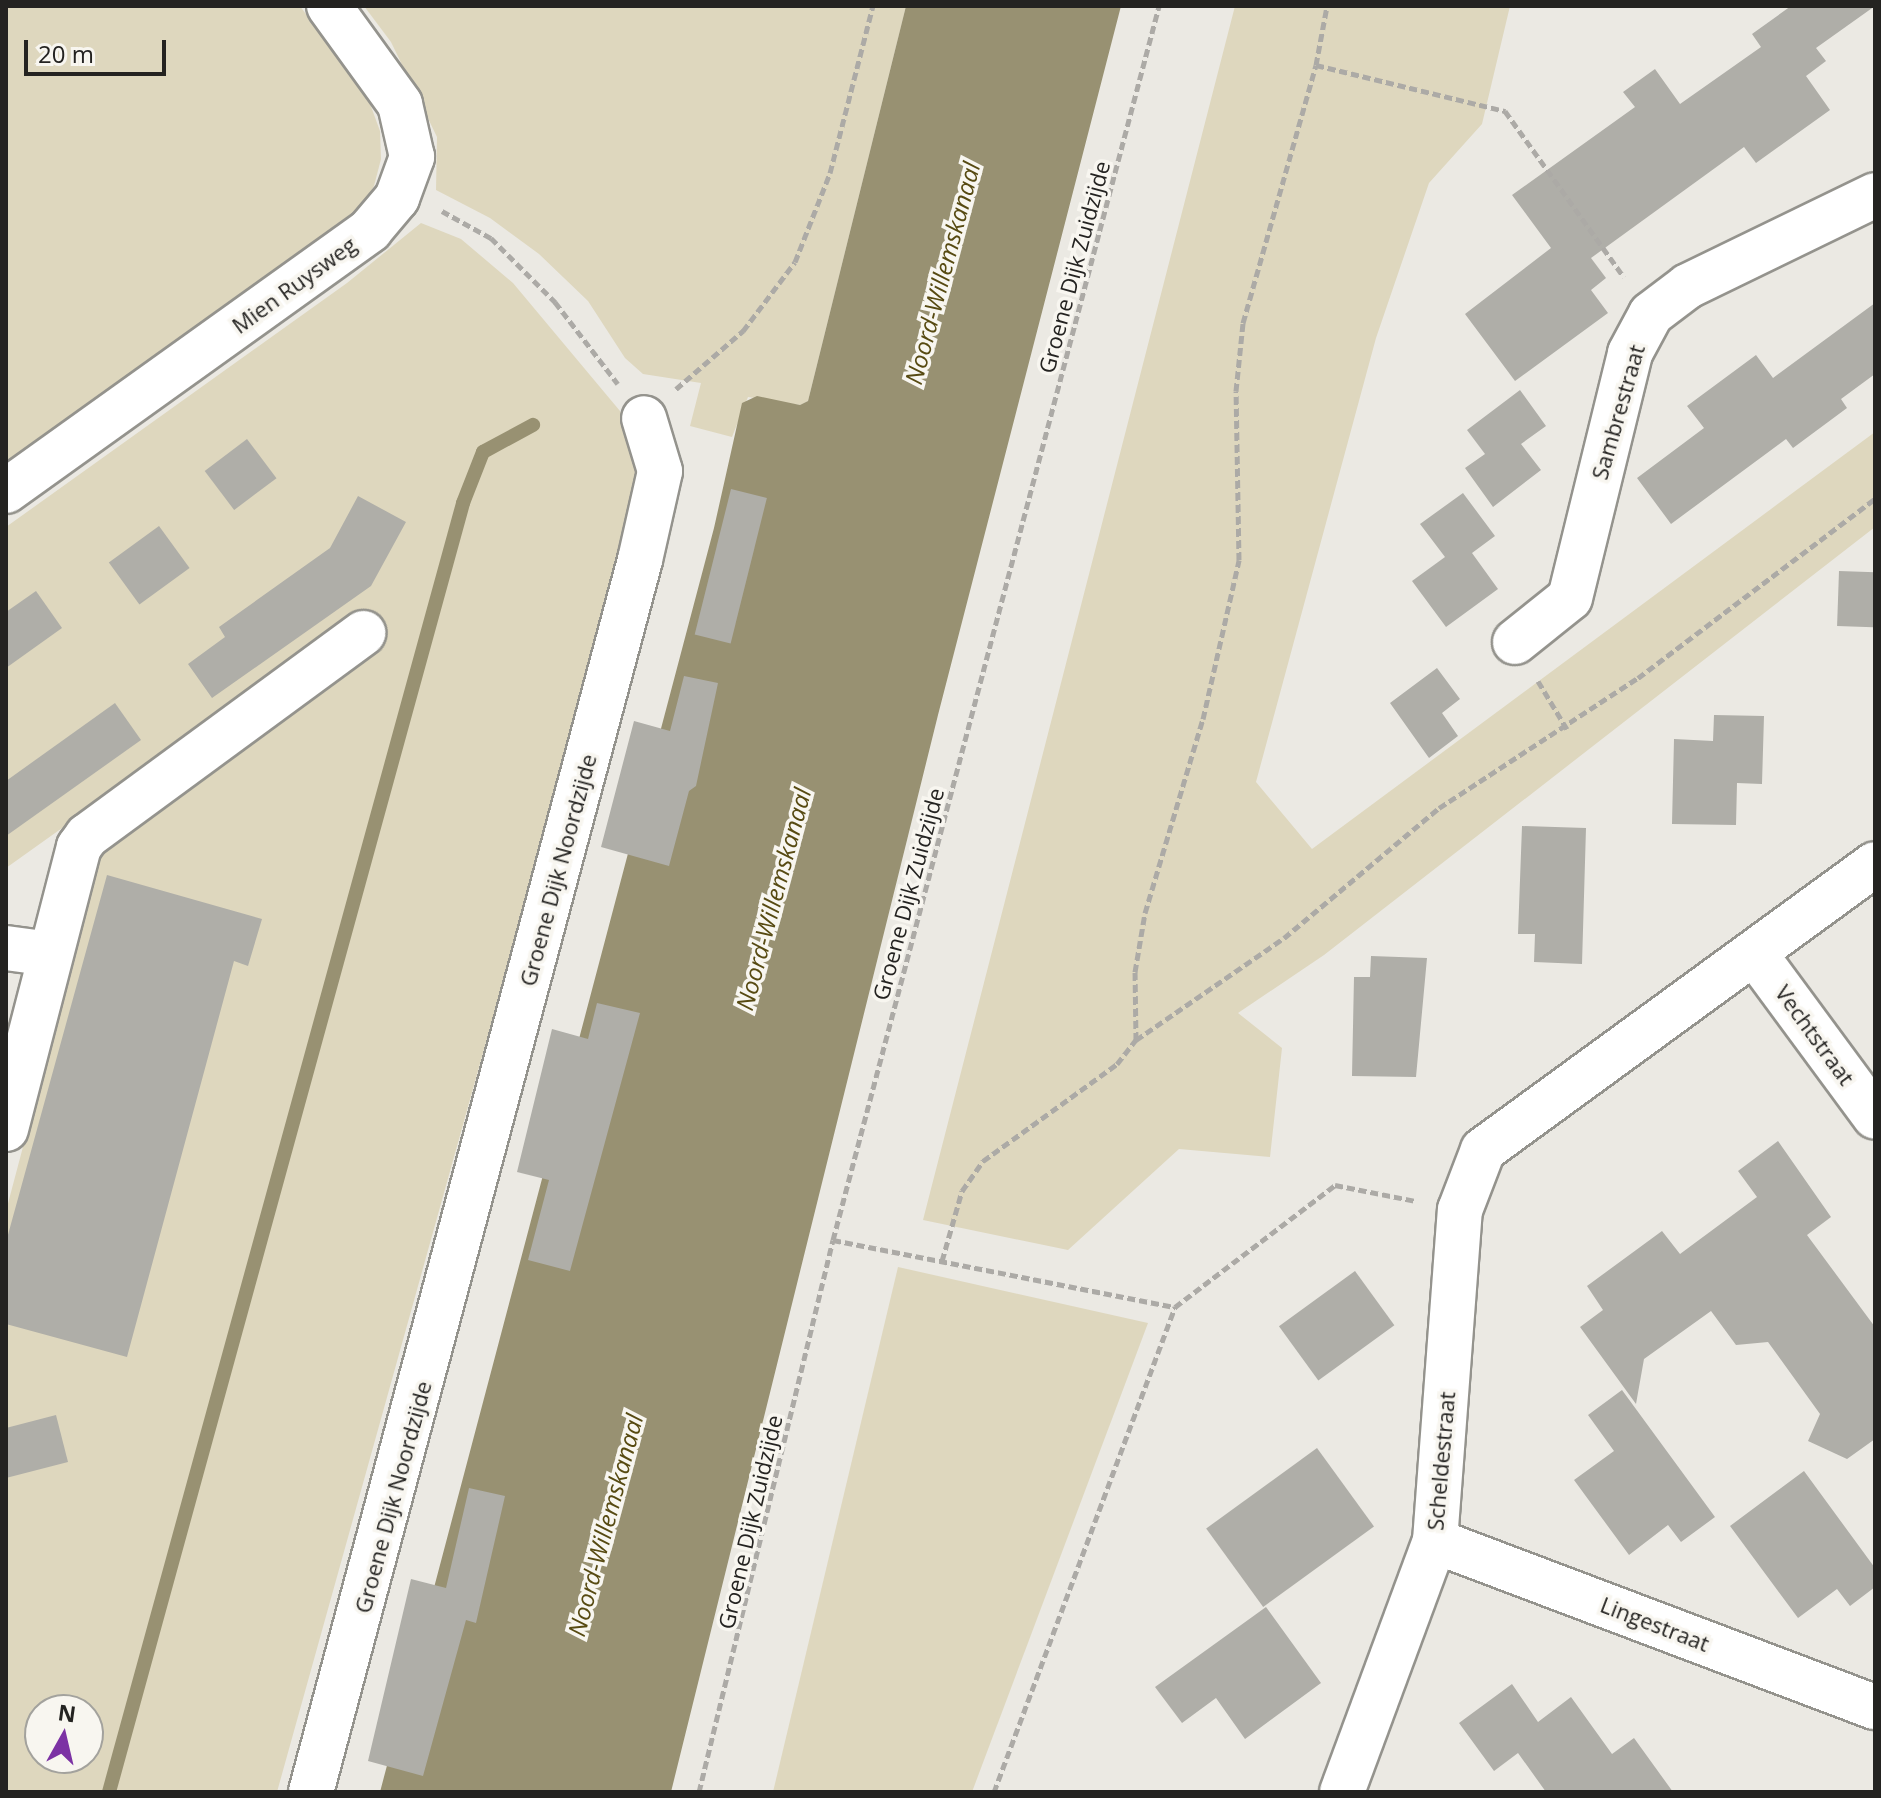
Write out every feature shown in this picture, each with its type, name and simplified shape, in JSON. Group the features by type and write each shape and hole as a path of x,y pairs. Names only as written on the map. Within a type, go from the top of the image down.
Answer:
{"street":[{"name":"Mien Ruysweg","path":"6,491 370,230 397,198 412,157 400,104 329,6"},
{"name":"Sambrestraat","path":"1515,642 1570,598 1630,353 1651,314 1688,286 1875,195"},
{"name":"Groene Dijk Noordzijde","path":"311,1792 640,560 660,471 644,418"},
{"path":"6,1129 79,847 87,836 363,633"},
{"name":"Scheldestraat","path":"1342,1792 1435,1541 1460,1210 1483,1150 1875,864"},
{"path":"6,948 51,954"},
{"name":"Vechtstraat","path":"1755,954 1875,1117"},
{"name":"Lingestraat","path":"1435,1541 1875,1707"}],"path":[{"path":"397,198 445,212 491,238 555,302 644,418 743,331 795,262 830,173 873,6"},
{"name":"Groene Dijk Zuidzijde","path":"699,1792 833,1240 1159,6"},
{"path":"1136,1040 1135,972 1145,913 1203,719 1239,560 1236,391 1243,323 1316,65 1327,6"},
{"path":"1316,65 1505,111 1651,314"},
{"path":"942,1261 962,1191 983,1161 1117,1064 1136,1040 1284,938 1439,808 1567,729 1875,499"},
{"path":"1515,642 1567,729"},
{"path":"994,1792 1175,1307 1335,1185 1460,1210"},
{"path":"833,1240 1175,1307"}],"shaded area":[{"path":"6,6 300,6 369,101 380,131 381,159 374,186 359,213 6,466"},
{"path":"364,6 906,6 808,401 800,405 748,397 732,437 690,426 701,383 643,374 625,358 588,301 539,254 490,218 436,190 437,137 391,42"},
{"path":"1235,6 1510,6 1482,124 1429,183 1376,338 1256,782 1312,849 1875,432 1875,527 1324,955 1238,1013 1282,1048 1270,1157 1179,1149 1068,1250 923,1220"},
{"path":"421,223 461,239 513,283 620,411 635,437 639,471 527,895 277,1792 6,1792 6,1211 100,856 382,647 361,615 6,868 6,527 347,283"},
{"path":"898,1267 1148,1323 972,1792 773,1792"}],"water":[{"name":"Noord-Willemskanaal","path":"906,6 1121,6 938,715 671,1792 380,1792 714,528 742,403 757,396 800,405 808,401"}],"building":[{"path":"1791,6 1875,6 1816,48 1826,61 1806,76 1830,110 1756,163 1744,147 1591,258 1606,278 1591,290 1608,313 1515,381 1465,314 1551,248 1512,195 1635,107 1623,92 1655,69 1680,104 1761,47 1752,34"},
{"path":"1875,303 1875,374 1841,399 1847,408 1793,448 1786,439 1671,524 1637,478 1704,428 1687,406 1756,355 1773,378"},
{"path":"1520,390 1546,426 1521,444 1541,470 1493,507 1465,468 1485,454 1467,430"},
{"path":"247,439 276,478 234,510 205,471"},
{"path":"731,489 767,498 731,643 695,635"},
{"path":"1463,493 1495,536 1472,553 1498,589 1446,627 1412,581 1445,557 1420,524"},
{"path":"358,496 406,522 371,586 212,698 188,664 225,637 219,627 330,548"},
{"path":"159,526 190,568 139,605 109,562"},
{"path":"1839,571 1875,572 1873,627 1837,626"},
{"path":"36,591 62,628 6,668 6,612"},
{"path":"1437,668 1460,699 1442,713 1458,736 1429,758 1390,703"},
{"path":"684,676 718,683 696,786 689,791 669,866 601,847 634,721 670,731"},
{"path":"115,703 141,740 6,836 6,781"},
{"path":"1714,715 1764,716 1762,784 1737,783 1736,825 1672,824 1674,739 1713,741"},
{"path":"1522,826 1586,828 1582,964 1534,962 1535,934 1518,934"},
{"path":"107,875 262,919 248,966 234,961 127,1357 6,1324 6,1242"},
{"path":"1371,956 1427,958 1416,1077 1352,1076 1354,977 1370,977"},
{"path":"597,1003 640,1013 570,1271 528,1260 549,1180 517,1172 552,1029 588,1039"},
{"path":"1778,1141 1831,1217 1807,1235 1875,1327 1875,1439 1847,1459 1808,1441 1820,1414 1768,1342 1736,1345 1711,1311 1644,1359 1636,1404 1580,1327 1603,1310 1587,1286 1662,1231 1680,1254 1757,1197 1738,1171"},
{"path":"1355,1271 1394,1325 1318,1380 1279,1326"},
{"path":"1622,1390 1715,1517 1681,1542 1668,1525 1629,1555 1574,1480 1614,1451 1588,1415"},
{"path":"56,1415 68,1462 6,1478 6,1428"},
{"path":"1317,1448 1374,1526 1263,1607 1206,1529"},
{"path":"1804,1471 1875,1568 1875,1587 1850,1606 1837,1589 1798,1618 1730,1526"},
{"path":"469,1488 505,1496 476,1623 466,1620 423,1776 368,1761 411,1579 446,1588"},
{"path":"1266,1607 1321,1683 1245,1739 1216,1698 1182,1723 1155,1687"},
{"path":"1512,1684 1538,1722 1571,1697 1612,1754 1634,1738 1673,1792 1546,1792 1518,1753 1494,1771 1459,1723"}],"waterway":[{"path":"109,1792 463,503 483,452 533,425"}]}
